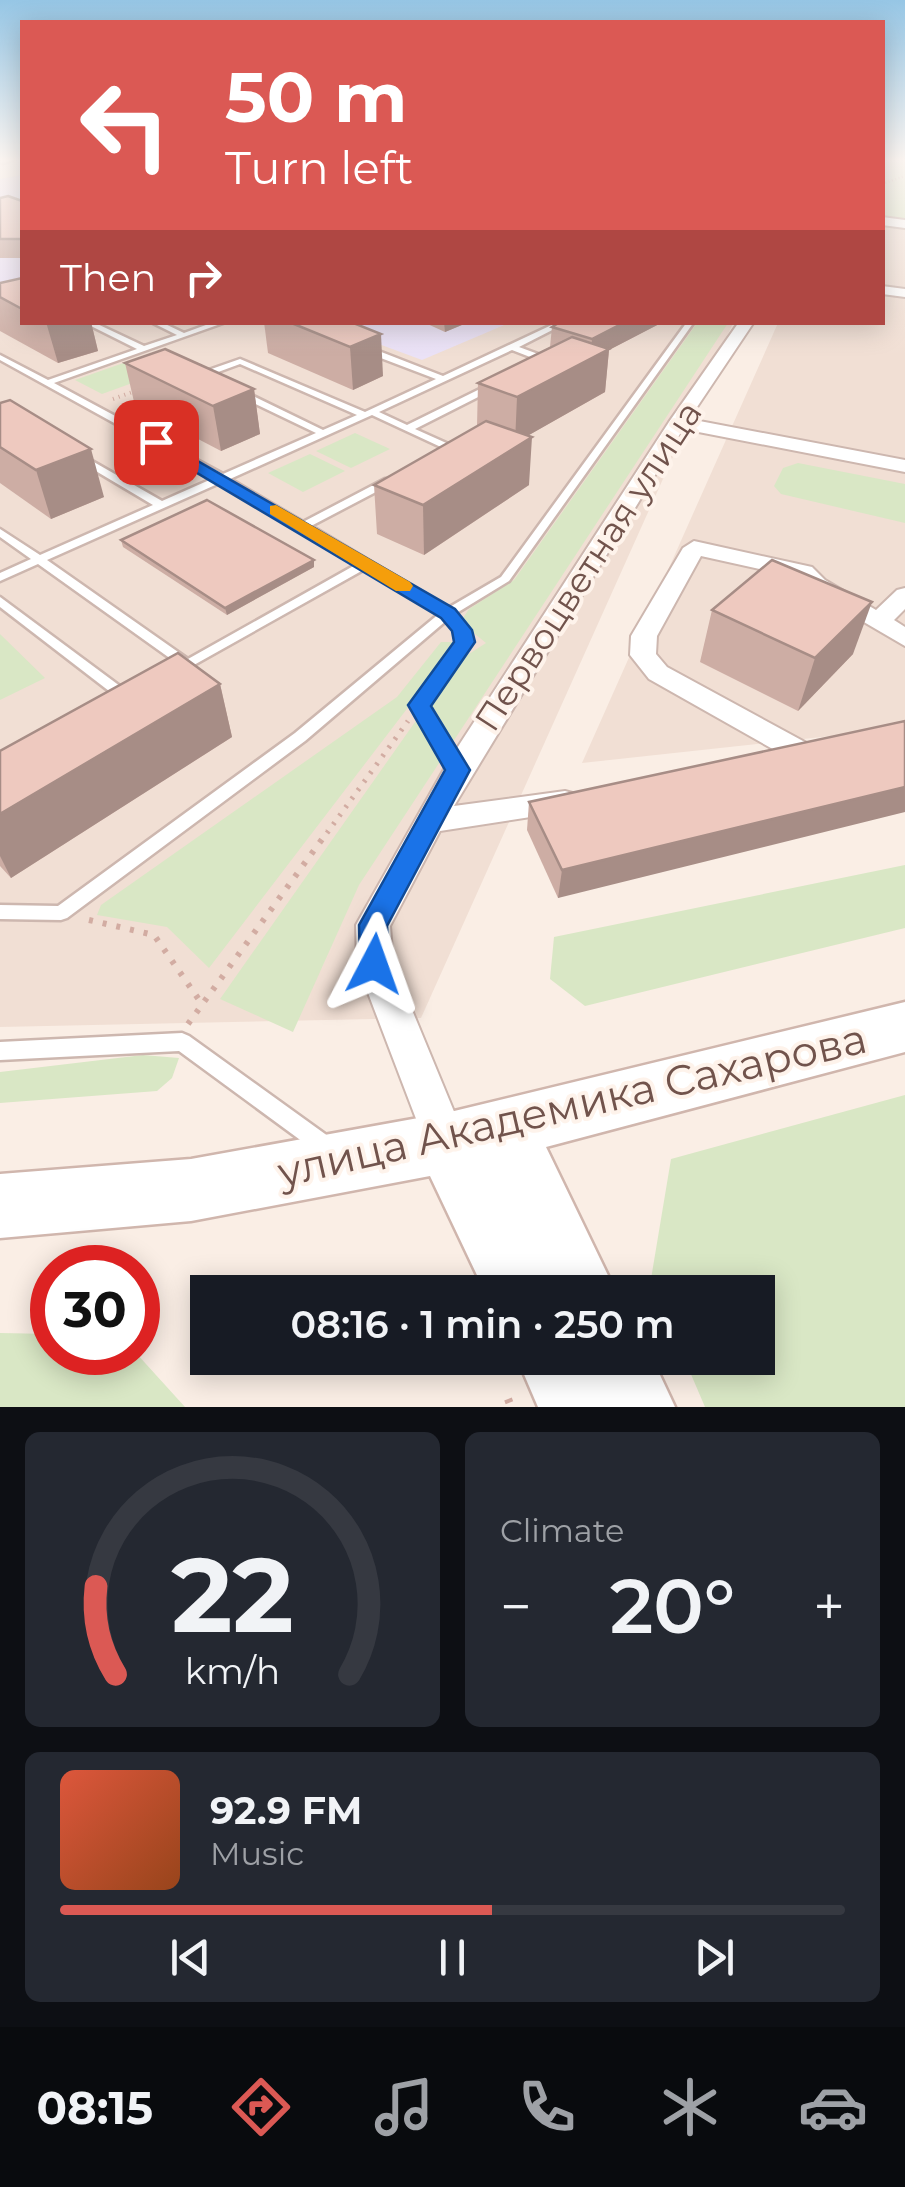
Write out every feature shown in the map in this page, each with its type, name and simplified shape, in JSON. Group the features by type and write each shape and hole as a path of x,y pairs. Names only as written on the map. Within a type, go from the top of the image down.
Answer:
{"main road":[{"name":"улица Академика Сахарова","path":"0,1206 191,1190 347,1162 476,1136 905,1027"},
{"path":"476,1136 515,1275"},
{"path":"476,1136 571,1275"},
{"path":"623,1375 639,1407"}],"street":[{"name":"Первоцветная улица","path":"476,1136 374,964 373,925 458,770 678,422 745,325"},
{"path":"678,422 732,429 905,466"},
{"path":"804,754 658,673 644,655 644,636 694,548 804,572 817,585 905,638"},
{"path":"880,620 905,595"},
{"path":"766,761 838,747"},
{"path":"430,821 597,796"}],"lane":[{"path":"92,325 143,349"},
{"path":"160,325 183,336"},
{"path":"46,383 214,325"},
{"path":"0,576 558,325"},
{"path":"0,912 62,913 300,737 448,614 505,578 689,325"},
{"path":"360,347 443,379"},
{"path":"512,347 548,360 530,368"},
{"path":"0,358 220,477 448,614 462,630 464,642 419,705 458,770"},
{"path":"220,384 203,375 240,360 450,448 434,457"},
{"path":"407,429 495,386"},
{"path":"237,392 322,433"},
{"path":"63,448 159,504"},
{"path":"303,526 401,474"},
{"path":"0,532 188,664"},
{"path":"158,682 365,564"},
{"path":"0,601 128,699"},
{"path":"112,709 143,690"},
{"path":"0,1051 182,1042 347,1162"}],"path":[{"path":"175,1042 419,705"},
{"path":"62,913 154,935 202,1004"}],"shaded area":[{"path":"0,224 20,224 20,325 732,325 421,1018 0,1027"},
{"path":"0,224 20,224 20,281 0,287"},
{"path":"885,224 905,228 905,728 582,763 777,325 885,325"},
{"path":"327,325 504,325 422,360"}],"green space":[{"path":"696,325 727,325 359,885 293,1032 220,999 458,661 486,643 464,625 463,618 469,609 514,580"},
{"path":"132,360 160,373 102,394 75,380"},
{"path":"355,433 390,449 351,468 316,451"},
{"path":"310,454 345,471 303,492 268,473"},
{"path":"798,463 905,484 905,523 781,494 774,486 783,468"},
{"path":"0,634 45,678 0,700"},
{"path":"441,642 458,642 209,968 167,927 97,915 101,905 397,697"},
{"path":"905,865 905,928 585,1006 550,979 554,937"},
{"path":"143,1055 179,1058 172,1078 157,1091 0,1103 0,1072"},
{"path":"905,1095 905,1407 705,1407 691,1375 775,1375 775,1275 652,1275 671,1159"},
{"path":"0,1333 30,1334 30,1375 156,1375 185,1407 0,1407"}],"building":[{"path":"0,224 20,224 20,239 0,239"},
{"path":"20,278 20,308 0,297 0,283"},
{"path":"296,325 358,325 381,334 350,347"},
{"path":"555,325 619,325 592,339 552,327"},
{"path":"572,337 609,349 517,397 478,383"},
{"path":"165,349 254,389 213,406 125,363"},
{"path":"10,400 91,449 36,470 0,447 0,403"},
{"path":"486,421 532,437 423,505 374,485"},
{"path":"207,500 314,560 225,608 121,540"},
{"path":"772,560 872,602 815,658 712,610"},
{"path":"178,653 220,684 0,814 0,751"},
{"path":"905,721 905,787 562,870 529,802"}],"slow traffic":[{"path":"276,510 403,586"}],"route":[{"path":"156,442 448,614 462,630 464,642 419,705 458,770 373,925 374,964"}]}
